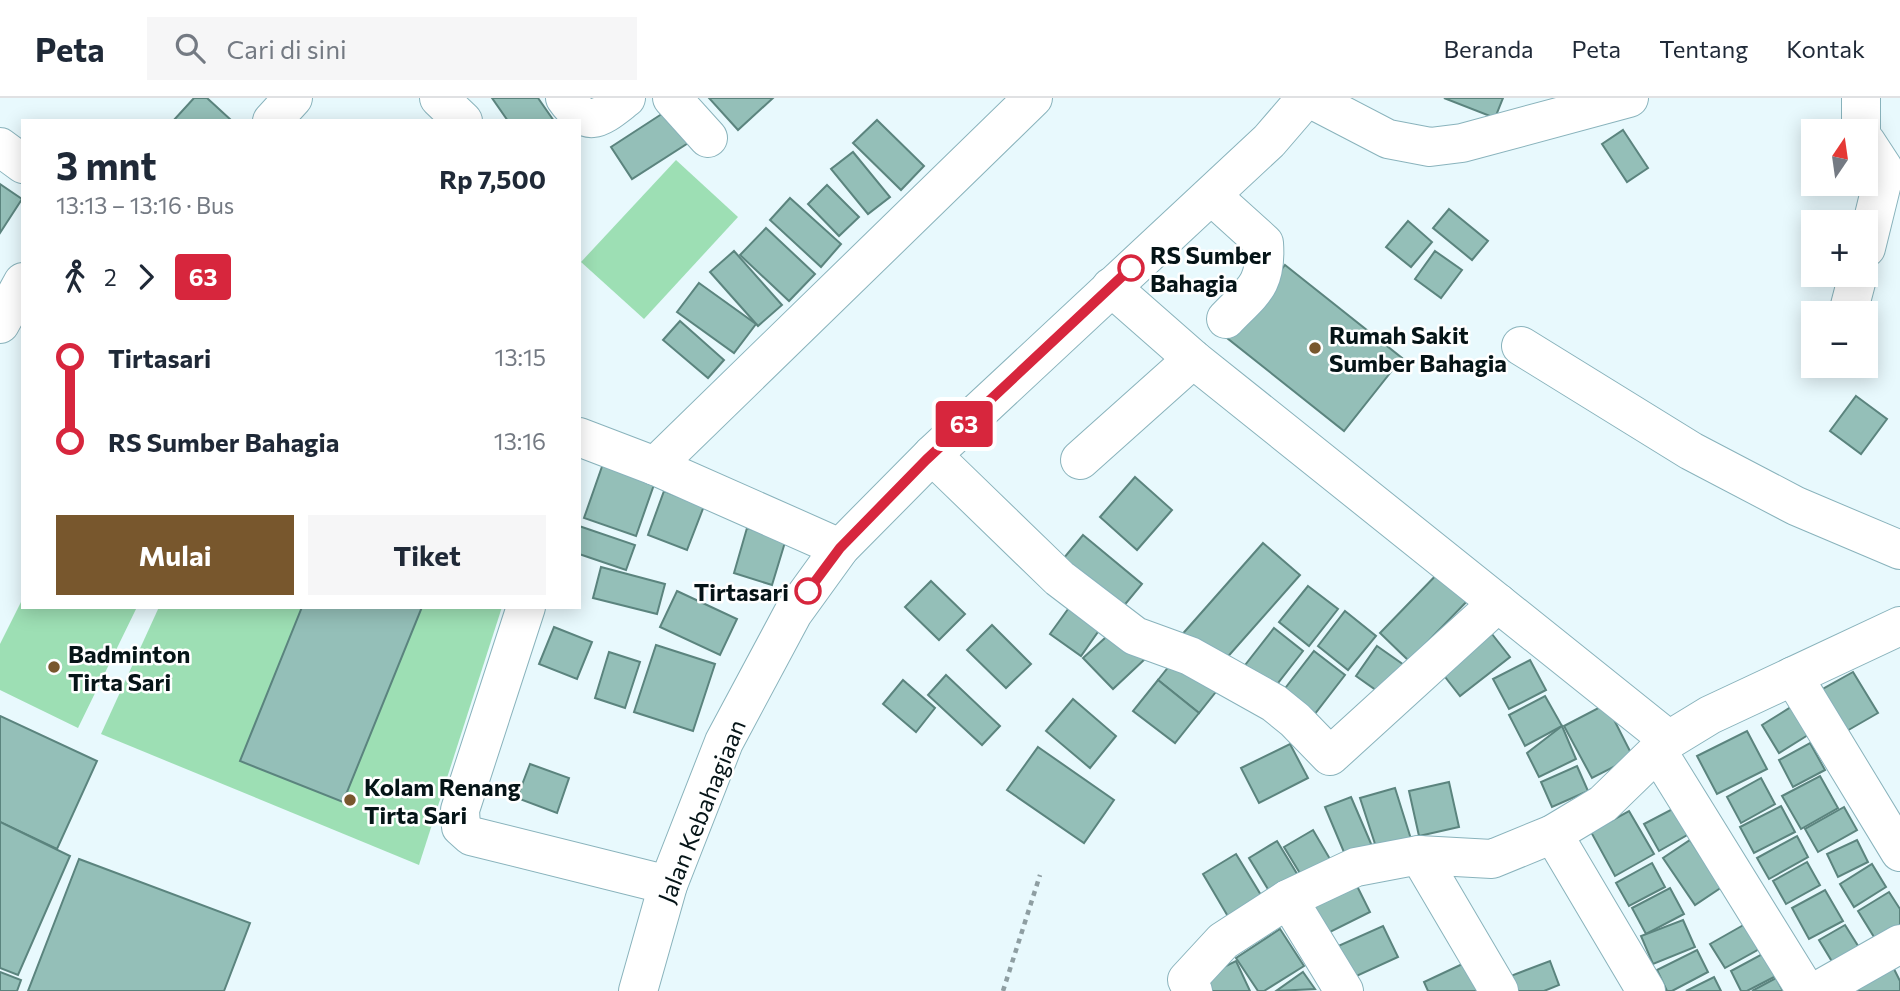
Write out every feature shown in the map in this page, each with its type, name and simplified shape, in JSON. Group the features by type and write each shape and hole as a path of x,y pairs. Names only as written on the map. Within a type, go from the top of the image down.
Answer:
{"street":[{"path":"274,119 293,98"},
{"path":"439,98 461,119"},
{"path":"565,98 575,112 587,119 601,118 626,98"},
{"path":"672,98 708,138"},
{"path":"655,466 1034,98"},
{"path":"1308,98 1388,139 1430,147 1462,143 1518,114 1629,98"},
{"name":"Jalan Kebahagiaan","path":"638,991 668,885 723,742 793,613 840,548 932,455 1212,196 1269,141 1308,98"},
{"path":"1861,98 1861,119"},
{"path":"0,147 21,163"},
{"path":"1875,210 1883,179 1883,168 1878,160"},
{"path":"1212,196 1264,243 1265,262 1258,286 1226,319"},
{"path":"0,324 21,286"},
{"path":"1111,287 1193,359 1498,603 1664,746 1806,991"},
{"path":"1521,346 1691,451 1796,506 1900,550"},
{"path":"1080,460 1193,359"},
{"path":"581,438 655,466 840,548"},
{"path":"932,455 1059,578 1135,636 1190,656 1274,704 1295,720 1330,757 1498,603"},
{"path":"525,609 460,810 461,827 471,836 668,885"},
{"path":"1189,987 1223,941 1287,899 1356,867 1419,856 1492,859 1553,834 1603,804 1664,746 1710,715 1900,626"},
{"path":"1793,676 1900,852"},
{"path":"1553,834 1646,991"},
{"path":"1419,856 1499,991"},
{"path":"1287,899 1344,991"},
{"path":"1817,991 1900,944"}],"path":[{"path":"1003,991 1040,875"}],"green space":[{"path":"676,160 738,217 644,319 581,262"},
{"name":"Badminton Tirta Sari","path":"21,602 21,609 136,609 78,728 0,690 0,644"},
{"name":"Kolam Renang Tirta Sari","path":"158,609 501,609 419,865 101,734"}],"building":[{"path":"194,98 207,98 230,119 175,119"},
{"path":"492,98 538,98 553,119 507,119"},
{"path":"709,98 773,98 738,130"},
{"path":"1444,98 1503,98 1495,118"},
{"path":"674,106 696,138 632,179 611,147"},
{"path":"877,120 924,166 901,190 853,143"},
{"path":"1623,130 1648,168 1627,182 1602,144"},
{"path":"853,152 890,197 868,214 831,169"},
{"path":"0,184 21,201 0,233"},
{"path":"827,185 859,217 839,236 808,204"},
{"path":"790,198 841,244 821,267 770,220"},
{"path":"1449,209 1488,241 1472,260 1433,228"},
{"path":"1408,221 1432,242 1411,267 1386,247"},
{"path":"766,228 815,274 789,301 740,255"},
{"path":"734,251 782,305 758,326 710,272"},
{"path":"1435,251 1462,270 1441,298 1415,279"},
{"name":"Rumah Sakit Sumber Bahagia","path":"1285,265 1402,358 1344,431 1227,338"},
{"path":"699,283 756,324 734,353 677,312"},
{"path":"680,321 724,360 708,378 663,340"},
{"path":"1856,396 1887,419 1861,454 1830,431"},
{"path":"605,458 657,476 636,536 584,518"},
{"path":"1135,477 1172,510 1137,550 1100,517"},
{"path":"664,491 704,506 687,550 648,535"},
{"path":"581,527 635,545 626,570 581,555"},
{"path":"747,528 786,539 772,585 734,573"},
{"path":"1083,535 1142,584 1117,614 1058,565"},
{"path":"1263,543 1300,575 1216,670 1179,638"},
{"path":"1445,566 1474,594 1409,661 1380,633"},
{"path":"601,567 665,584 657,614 593,598"},
{"path":"931,581 965,614 939,640 905,607"},
{"path":"1308,586 1338,609 1309,646 1279,622"},
{"path":"677,591 737,619 720,655 660,627"},
{"path":"1076,598 1107,619 1081,656 1050,634"},
{"path":"301,609 421,609 343,802 240,761"},
{"path":"1345,611 1376,636 1348,670 1318,646"},
{"path":"992,625 1031,664 1006,688 967,650"},
{"path":"554,627 592,642 577,679 539,664"},
{"path":"1116,628 1145,659 1113,689 1083,658"},
{"path":"1274,628 1303,651 1271,692 1242,669"},
{"path":"1492,634 1510,657 1460,696 1442,673"},
{"path":"656,645 715,664 693,731 634,712"},
{"path":"1377,646 1404,665 1383,695 1356,676"},
{"path":"1314,651 1345,675 1314,715 1283,691"},
{"path":"609,652 640,662 625,708 595,698"},
{"path":"1178,655 1219,688 1199,713 1158,680"},
{"path":"1530,660 1546,690 1509,709 1493,679"},
{"path":"1853,672 1878,713 1845,732 1821,690"},
{"path":"946,675 1000,726 982,745 928,695"},
{"path":"903,680 935,708 916,732 883,704"},
{"path":"1158,680 1199,713 1175,743 1133,711"},
{"path":"1545,696 1562,726 1525,746 1509,715"},
{"path":"1073,699 1116,736 1090,768 1046,731"},
{"path":"1606,704 1633,757 1592,778 1564,726"},
{"path":"1791,707 1808,735 1779,753 1762,725"},
{"path":"0,716 97,761 57,849 0,822"},
{"path":"1562,726 1576,759 1539,777 1527,753"},
{"path":"1747,731 1767,769 1717,794 1697,756"},
{"path":"1810,743 1825,770 1793,787 1779,760"},
{"path":"1290,744 1308,778 1259,803 1241,768"},
{"path":"1038,747 1114,800 1084,843 1007,790"},
{"path":"530,764 569,778 557,813 517,798"},
{"path":"1577,766 1588,791 1552,807 1541,782"},
{"path":"1820,776 1838,808 1801,829 1782,796"},
{"path":"1761,778 1775,804 1741,823 1727,797"},
{"path":"1449,782 1459,827 1419,836 1409,791"},
{"path":"1395,788 1411,839 1377,850 1360,798"},
{"path":"1351,797 1372,846 1346,857 1325,807"},
{"path":"1682,804 1696,830 1659,851 1644,824"},
{"path":"1781,806 1795,832 1754,853 1740,827"},
{"path":"1844,807 1857,830 1818,852 1805,829"},
{"path":"1629,811 1654,854 1615,876 1591,832"},
{"path":"0,822 70,856 18,975 0,968"},
{"path":"1313,830 1330,859 1301,875 1284,847"},
{"path":"1797,836 1808,857 1769,879 1757,858"},
{"path":"1690,840 1722,887 1695,905 1663,858"},
{"path":"1857,840 1868,862 1838,877 1827,854"},
{"path":"1277,841 1302,882 1274,899 1249,858"},
{"path":"1236,854 1267,905 1233,925 1203,874"},
{"path":"79,859 250,923 224,991 28,991"},
{"path":"1807,862 1820,885 1786,904 1773,881"},
{"path":"1652,863 1665,887 1629,906 1616,883"},
{"path":"1872,864 1886,887 1854,907 1840,884"},
{"path":"1354,880 1370,912 1324,935 1308,903"},
{"path":"1670,888 1684,914 1646,934 1632,908"},
{"path":"1825,890 1843,921 1809,939 1792,908"},
{"path":"1889,892 1900,909 1900,932 1879,945 1858,911"},
{"path":"1683,920 1695,947 1653,964 1641,936"},
{"path":"1747,923 1761,948 1725,968 1710,944"},
{"path":"1845,925 1865,957 1839,973 1819,940"},
{"path":"1383,926 1398,957 1350,979 1336,947"},
{"path":"1280,929 1304,966 1264,991 1258,991 1236,958"},
{"path":"1697,950 1708,972 1672,991 1667,991 1657,970"},
{"path":"1766,952 1778,975 1747,991 1741,991 1731,971"},
{"path":"1889,959 1900,981 1900,991 1853,991"},
{"path":"1471,960 1479,991 1428,991 1424,982"},
{"path":"1236,961 1250,991 1202,991 1197,980"},
{"path":"1550,961 1559,985 1544,991 1513,991 1508,977"},
{"path":"0,972 21,980 17,991 0,991"},
{"path":"1303,972 1315,989 1276,991"},
{"path":"1714,977 1721,991 1686,991"},
{"path":"1776,978 1783,991 1752,991"}],"bus line":[{"name":"63","path":"808,591 840,548 926,460 1131,268"}],"place":[{"name":"RS Sumber Bahagia","path":"1131,268"},
{"name":"Rumah Sakit Sumber Bahagia","path":"1315,348"},
{"name":"Tirtasari","path":"808,591"},
{"name":"Badminton Tirta Sari","path":"54,667"},
{"name":"Kolam Renang Tirta Sari","path":"350,800"}]}
